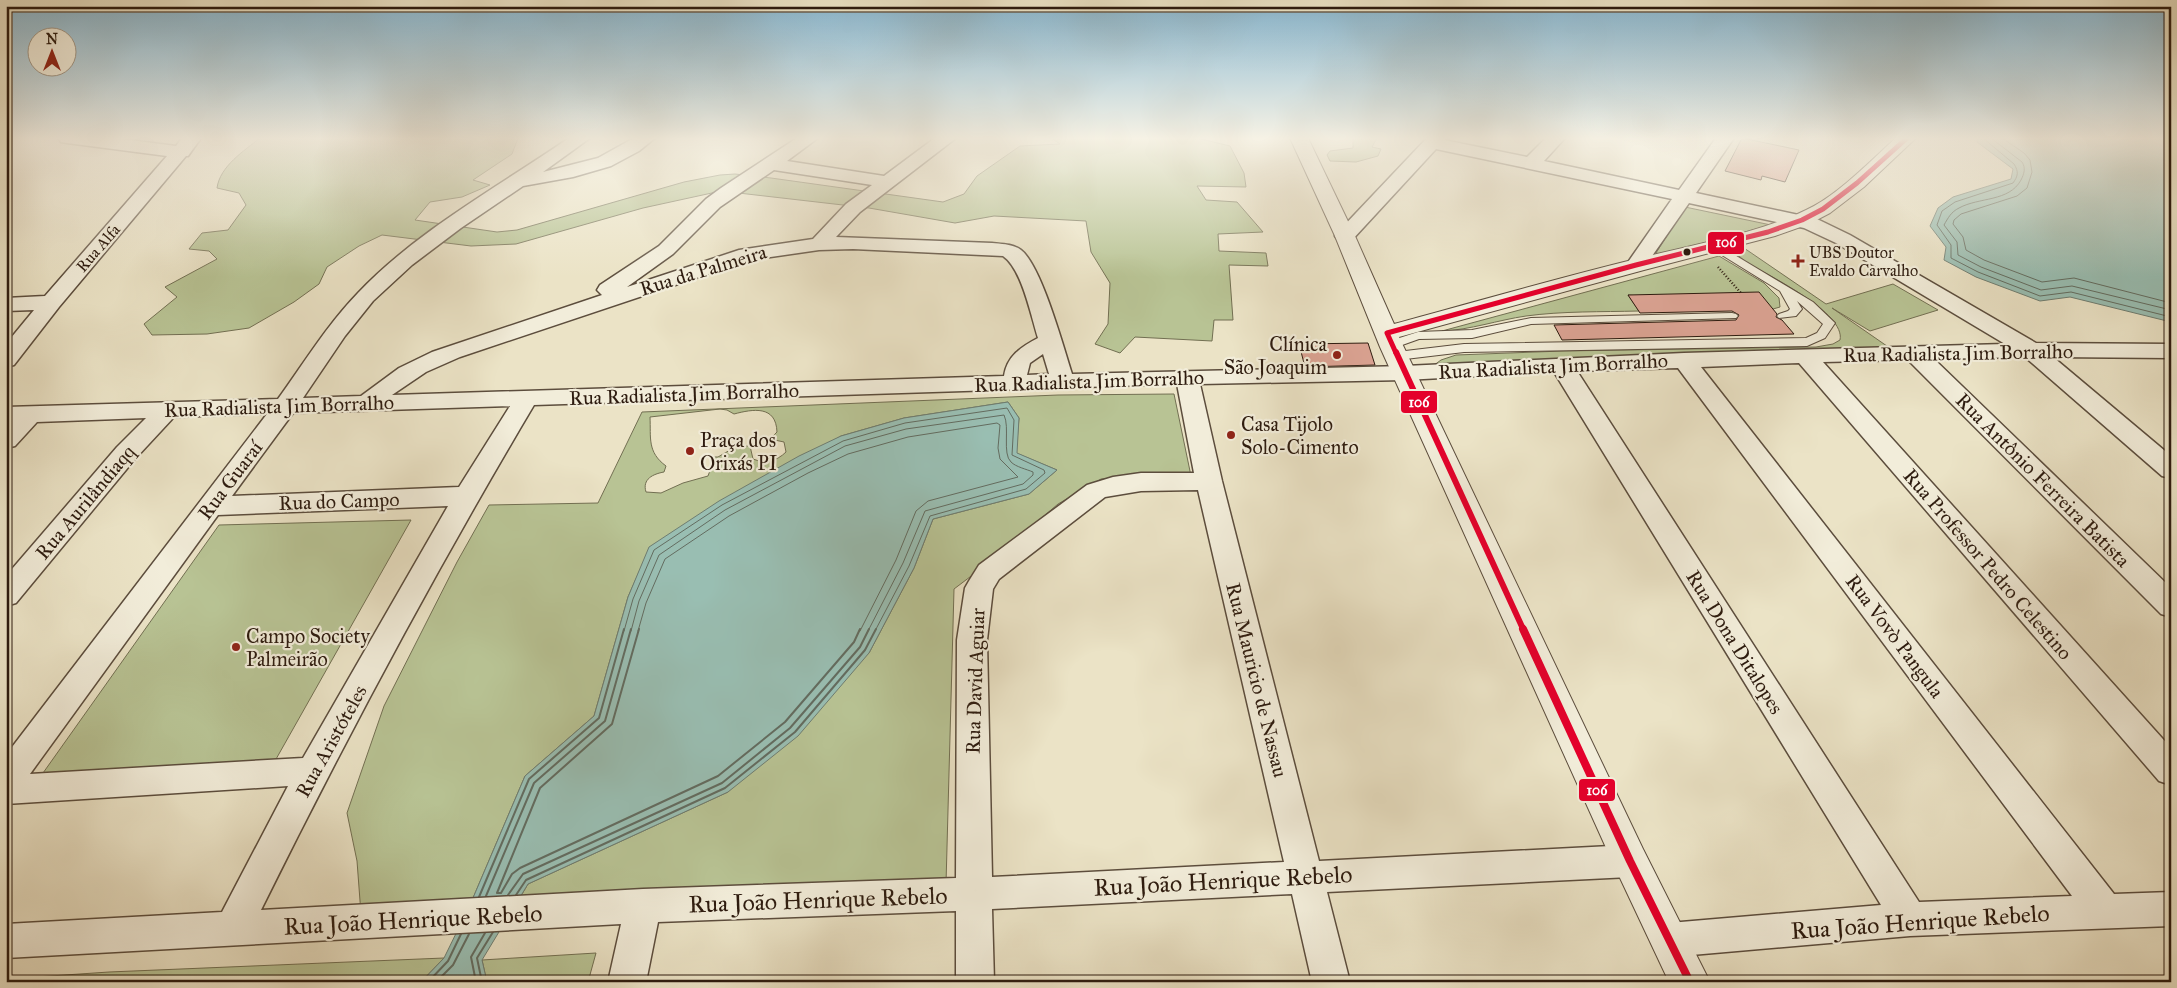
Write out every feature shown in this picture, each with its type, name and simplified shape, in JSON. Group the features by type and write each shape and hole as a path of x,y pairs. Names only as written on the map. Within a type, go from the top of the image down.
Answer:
{"street":[{"name":"Rua Alfa","path":"6,360 51,302 153,184"},
{"name":"Rua Guaraí","path":"6,781 286,406 349,315 381,281 429,242 464,216 514,184"},
{"path":"573,311 618,284 666,250 714,203 740,184"},
{"path":"869,184 882,186"},
{"path":"819,244 853,208 885,184"},
{"path":"1320,184 1345,236 1403,345 1630,860 1690,982"},
{"path":"1345,236 1394,184"},
{"path":"1627,184 1802,220 1843,239 2031,350 2171,470"},
{"path":"1636,265 1692,184"},
{"path":"1403,345 1636,265 1768,232 1802,220 1823,209 1856,184"},
{"name":"Rua da Palmeira","path":"368,403 393,381 424,363 746,254 819,244 966,247 1009,251 1022,262 1028,275 1063,381"},
{"path":"6,305 51,302"},
{"path":"1015,383 1015,369 1020,360 1050,341"},
{"name":"Rua Radialista Jim Borralho","path":"18,414 1187,378 1403,345 1561,365 2031,350 2161,352"},
{"path":"2161,352 2171,367"},
{"name":"Rua Antônio Ferreira Batista","path":"1915,354 2171,606"},
{"name":"Rua Professor Pedro Celestino","path":"1805,356 2171,771"},
{"name":"Rua Vovò Pangula","path":"1684,360 2106,912"},
{"name":"Rua Dona Ditalopes","path":"1561,365 1910,919"},
{"name":"Rua Mauricio de Nassau","path":"1187,378 1209,482 1331,982"},
{"name":"Rua Aristóteles","path":"232,930 313,771 467,496 526,399"},
{"name":"Rua Aurilândiaqq","path":"6,596 120,460 166,410"},
{"path":"6,440 18,414"},
{"name":"Rua David Aguiar","path":"975,982 972,640 979,588 989,572 1096,491 1113,486 1141,482 1209,482"},
{"name":"Rua do Campo","path":"210,506 467,496"},
{"path":"6,790 313,771"},
{"name":"Rua João Henrique Rebelo","path":"6,941 643,906 973,894 1630,860"},
{"path":"627,982 643,906"},
{"name":"Rua João Henrique Rebelo","path":"1669,940 1910,919 2171,909"}],"lane":[{"path":"1403,345 1464,348 1807,342 1820,337 1826,332 1828,323 1821,314 1781,287 1707,247"},
{"path":"1781,287 1790,297 1796,309 1792,314 1783,316"},
{"path":"1403,345 1472,334 1531,321 1732,316"}],"path":[{"path":"1707,247 1741,293"}],"green space":[{"path":"218,184 487,184 490,185 462,197 430,202 415,220 497,232 517,230 677,184 815,184 943,202 964,194 971,184 1246,184 1246,187 1197,186 1206,200 1237,202 1263,232 1218,234 1219,251 1266,253 1268,266 1229,265 1233,320 1214,320 1212,341 1135,337 1120,353 1095,344 1108,324 1110,283 1091,252 1086,221 994,216 955,223 869,208 721,191 643,208 516,244 471,246 382,235 359,246 327,267 319,284 294,302 249,328 207,334 152,335 144,324 177,297 165,287 217,259 209,251 189,249 202,233 228,230 246,205 239,193 217,188"},
{"path":"1685,207 1771,225 1662,254 1656,253"},
{"path":"1744,248 1826,304 1893,284 1938,310 1870,331 1832,308 1897,353 1426,371 1441,360 1456,355 1563,351 1816,347 1833,344 1840,340 1839,329 1831,318 1804,296 1747,263 1739,256 1739,252"},
{"path":"1719,256 1764,283 1779,298 1780,307 1773,309 1628,295 1639,311 1540,314 1463,329 1442,331"},
{"path":"1174,394 1191,476 1101,479 1058,504 995,558 954,589 946,884 515,906 528,884 728,792 869,653 914,568 933,519 1029,494 1057,470 1016,453 1019,418 1008,402 904,418 841,436 650,547 628,597 594,716 525,776 470,905 361,914 357,861 347,813 384,706 457,562 489,505 598,503 642,412 1058,395","holes":["720,409 734,414 756,410 768,413 776,423 777,432 770,439 784,442 786,452 779,458 762,461 753,459 750,446 737,446 718,457 711,457 712,465 708,476 683,483 661,493 646,492 647,480 656,474 664,472 666,466 660,461 651,444 650,417"]},
{"name":"Campo Society Palmeirão","path":"411,520 271,768 43,773 219,525"},
{"path":"596,953 588,982 487,982 482,960"},
{"path":"444,958 421,982 6,982 6,979 109,972"}],"water":[{"path":"1995,184 2171,184 2171,322 2070,297 2040,301 1976,277 1944,260 1946,247 1930,226 1938,208 1953,197"},
{"path":"1008,402 1019,418 1017,453 1057,470 1029,494 933,519 914,568 869,653 798,736 728,792 528,884 482,960 487,982 421,982 444,958 470,905 525,776 594,716 628,597 649,547 719,501 799,456 841,436 904,418"}],"building":[{"path":"1759,292 1777,314 1776,317 1782,320 1794,334 1562,340 1554,325 1736,320 1739,315 1732,311 1640,313 1628,295"},
{"name":"Clínica São Joaquim","path":"1368,343 1375,365 1305,367 1299,344"}],"transit line":[{"name":"106","path":"1690,982 1630,861 1387,333 1636,265 1768,232 1802,220 1823,209 1856,184"}],"place":[{"name":"UBS Doutor Evaldo Carvalho","path":"1798,261"},
{"name":"Clínica São Joaquim","path":"1337,355"},
{"name":"Casa Tijolo Solo-Cimento","path":"1231,435"},
{"name":"Praça dos Orixás PI","path":"690,451"},
{"name":"Campo Society Palmeirão","path":"236,647"}]}
